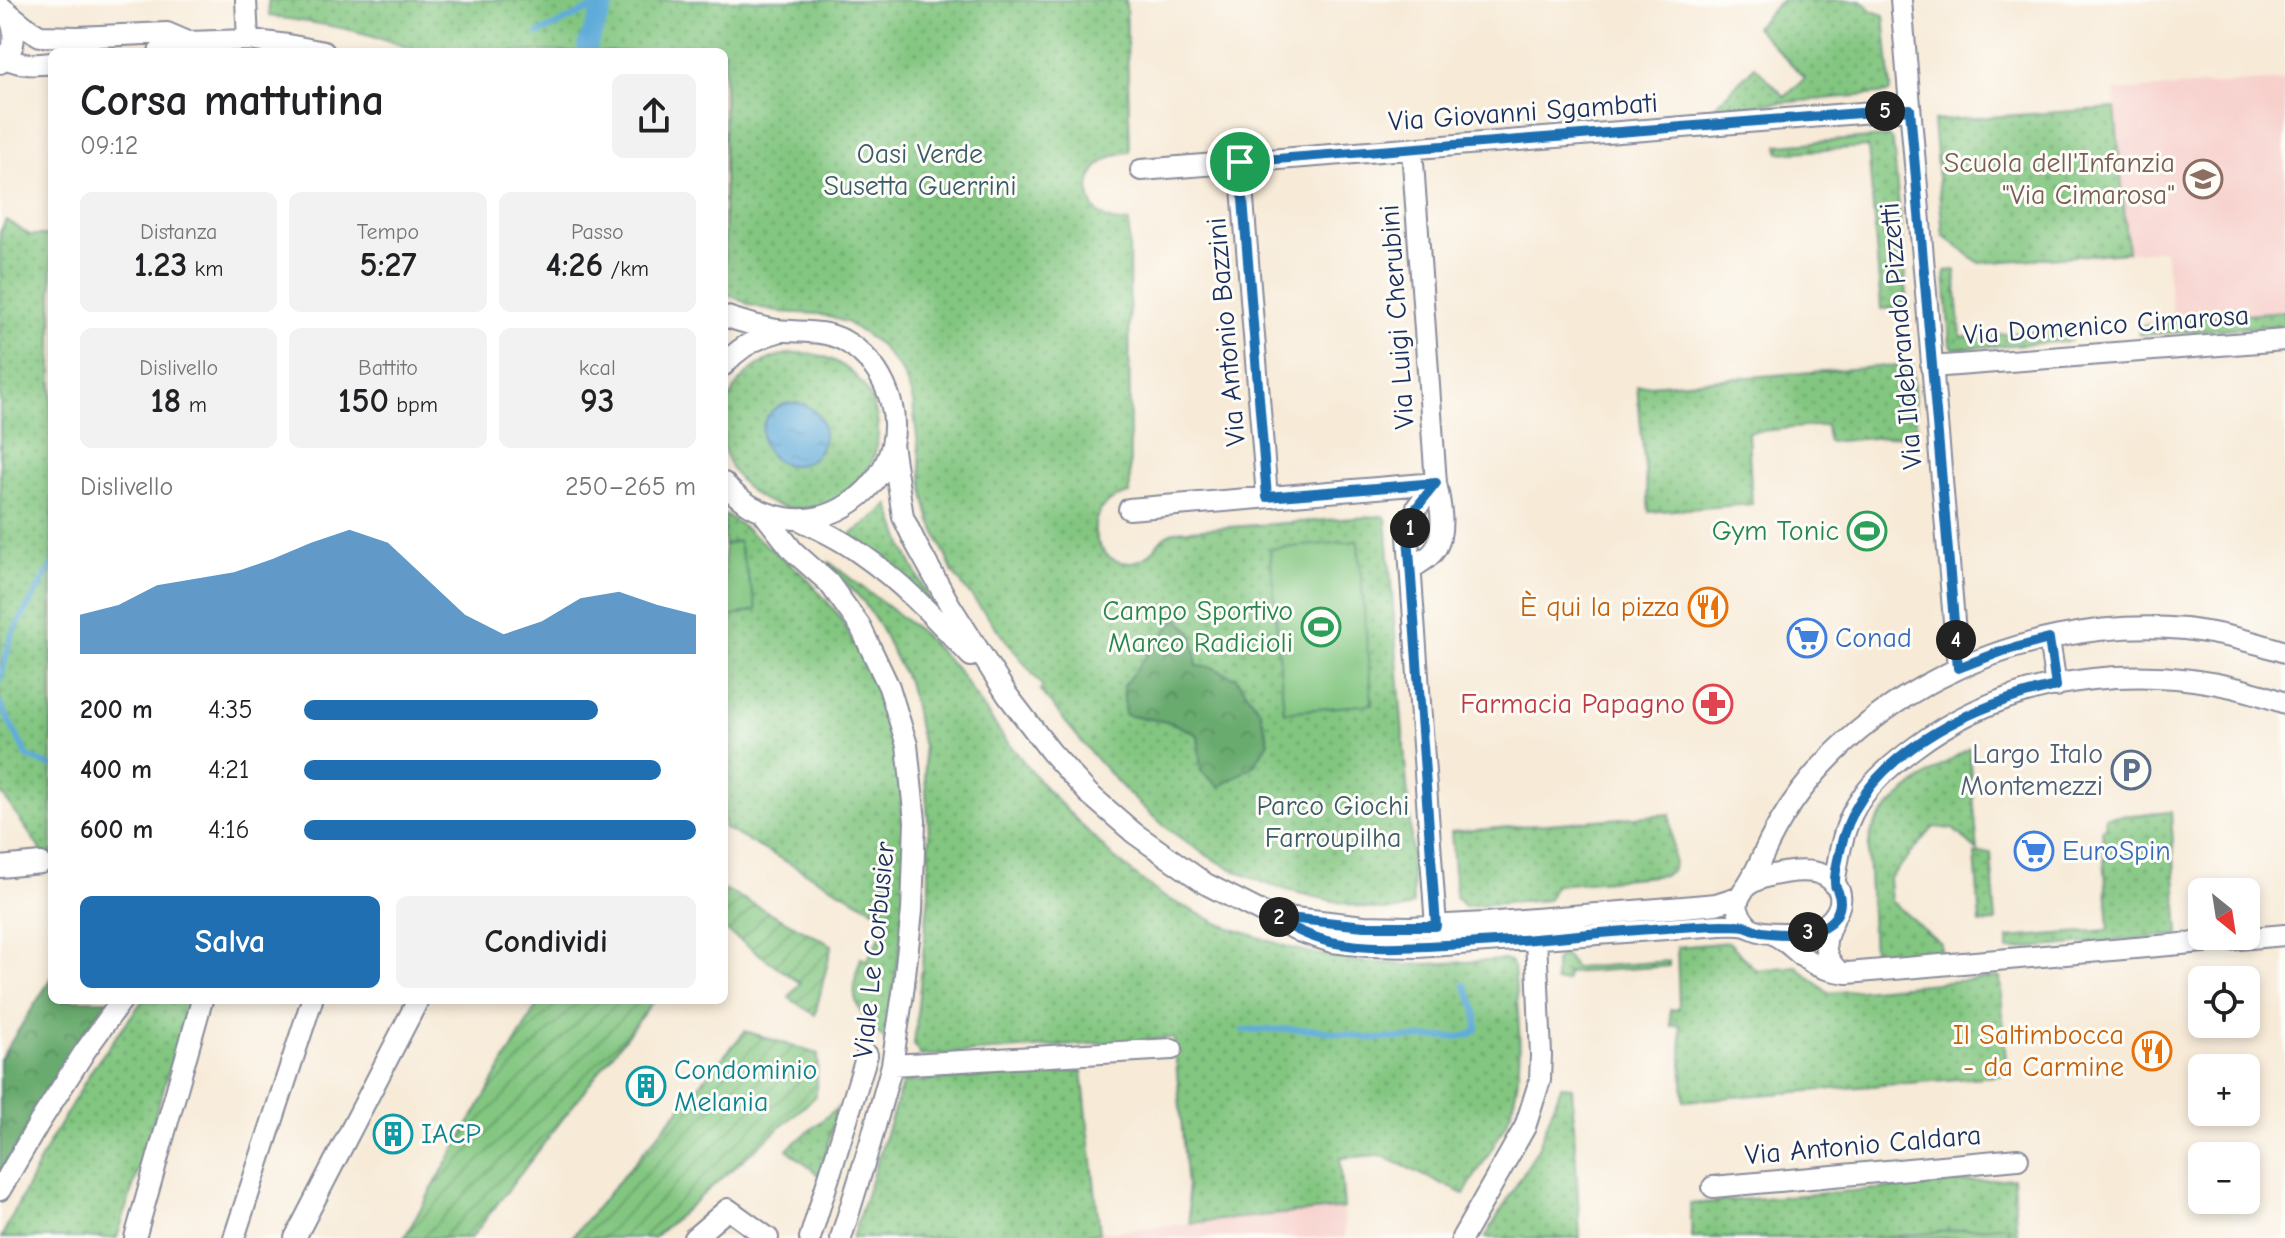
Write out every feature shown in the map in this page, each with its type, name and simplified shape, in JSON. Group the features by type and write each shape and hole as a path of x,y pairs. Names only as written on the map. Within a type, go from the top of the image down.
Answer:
{"street":[{"path":"246,0 248,40"},
{"name":"Via Ildebrando Pizzetti","path":"1901,0 1958,668"},
{"path":"3,8 40,36 167,33 188,42"},
{"path":"3,8 14,29 14,40 3,61 27,65 48,63"},
{"path":"176,48 188,42 248,40 303,48"},
{"name":"Via Giovanni Sgambati","path":"1141,170 1910,109"},
{"name":"Via Luigi Cherubini","path":"1411,569 1436,548 1441,504 1436,483 1412,149"},
{"name":"Via Antonio Bazzini","path":"1240,162 1267,497"},
{"path":"728,317 782,331 813,330 842,340 867,358 885,383 893,413 892,444 903,517 944,596 1008,696 1051,752 1088,793 1134,833 1206,884 1301,932 1332,942 1367,946 1418,947 1706,925 1748,926"},
{"path":"728,361 745,345 762,336 782,331"},
{"name":"Via Domenico Cimarosa","path":"1931,367 2285,340"},
{"path":"800,520 832,514 859,498 880,474 892,444"},
{"path":"1129,509 1436,483"},
{"path":"1436,483 1425,495 1412,519 1408,536 1436,926"},
{"path":"728,492 764,514 800,520 841,540 863,555 929,612 1008,696"},
{"name":"Viale Le Corbusier","path":"764,514 793,551 829,583 860,626 889,687 907,745 915,821 912,911 903,993 892,1065 841,1238"},
{"path":"1834,918 1819,929 1808,932 1759,932 1741,919 1737,908 1782,817 1799,793 1859,731 1899,701 1958,668 2003,651 2049,639 2114,630 2173,629 2221,634 2285,652"},
{"path":"2049,639 2056,686"},
{"path":"1834,885 1840,848 1853,811 1867,791 1895,763 1931,736 1969,714 2011,697 2056,686 2122,676 2162,676 2218,683 2285,703"},
{"path":"0,867 41,863"},
{"path":"1269,916 1364,926 1436,926 1683,907 1716,904 1743,891 1765,875 1806,872 1826,876 1834,885 1840,901 1825,940 1828,960 1838,971"},
{"path":"1771,933 1782,937 1811,963 1838,971 1862,973 2285,935"},
{"path":"1466,1233 1525,1127 1540,1080 1536,938"},
{"path":"0,1190 85,1051 119,1004"},
{"path":"135,1238 201,1004"},
{"path":"234,1238 311,1004"},
{"path":"295,1238 416,1004"},
{"path":"892,1065 1172,1049"},
{"name":"Viale Le Corbusier","path":"810,1238 867,1055"},
{"name":"Via Antonio Caldara","path":"1713,1187 2018,1159"},
{"path":"694,1238 728,1209 768,1238"}],"shaded area":[{"name":"Scuola dell'Infanzia \"Via Cimarosa\"","path":"2285,80 2285,311 2173,319 2165,250 2128,252 2114,91"},
{"path":"1344,1208 1345,1238 1049,1238 1190,1223"}],"green space":[{"name":"Oasi Verde Susetta Guerrini","path":"268,0 1126,0 1130,152 1112,157 1099,166 1091,178 1089,191 1099,214 1112,221 1129,222 1130,494 1112,500 1101,510 1095,523 1096,536 1101,548 1110,557 1122,562 1146,557 1164,537 1175,531 1386,518 1411,836 1413,904 1400,910 1364,907 1285,890 1229,867 1196,849 1166,827 1088,750 1040,690 1043,687 953,573 930,519 912,396 902,372 879,344 846,322 819,314 779,312 750,305 728,294 728,48 408,48 363,33 269,16"},
{"path":"1782,0 1861,0 1872,11 1884,15 1889,93 1712,109 1755,66 1785,97 1805,78 1755,27"},
{"path":"2115,108 2128,252 1979,263 1943,235 1933,121"},
{"path":"1889,137 1893,142 1908,307 1881,309 1868,147 1779,153 1778,145"},
{"path":"6,220 30,235 48,235 48,854 42,852 0,791 0,232"},
{"path":"1955,270 1961,337 2070,328 2071,341 1954,349 1950,344 1945,271"},
{"path":"2285,311 2285,325 2139,335 2138,326 2171,323 2173,319"},
{"path":"800,353 830,359 843,366 865,388 876,416 878,431 872,461 855,486 830,503 800,509 770,503 745,486 728,461 728,401 745,376 770,359"},
{"path":"1912,364 1917,434 1828,442 1826,425 1748,432 1752,504 1649,512 1637,386"},
{"path":"889,505 904,548 931,603 850,535"},
{"path":"728,517 804,575 838,614 869,671 895,736 906,837 903,927 885,1040 861,1013 854,984 861,958 867,961 890,918 728,830"},
{"path":"738,541 757,609 728,618 728,544"},
{"name":"Campo Sportivo Marco Radicioli","path":"1358,541 1372,704 1284,712 1270,549"},
{"path":"829,562 922,633 958,671 1004,738 1047,790 1113,857 1162,896 1222,925 1294,949 1352,961 1407,965 1510,962 1514,967 1520,1041 1515,1096 1501,1133 1464,1194 1380,1155 1340,1158 1344,1208 1190,1223 1174,1038 921,1056 914,1045 929,894 929,833 923,747 909,685 881,629 863,601"},
{"path":"1177,617 1193,634 1197,666 1212,667 1236,678 1260,710 1269,742 1253,766 1219,787 1201,771 1198,735 1173,723 1125,715 1123,686"},
{"path":"1969,748 1978,851 1953,829 1934,827 1889,879 1891,901 1941,944 1941,955 1862,961 1873,954 1868,853 1874,826 1907,791"},
{"path":"2171,812 2179,935 2008,950 2008,938 2109,930 2102,828 2106,828 2105,817"},
{"path":"1670,814 1674,864 1671,871 1664,875 1555,885 1548,900 1464,906 1456,898 1451,832"},
{"path":"1991,853 1996,922 1980,923 1975,854"},
{"path":"728,891 832,945 815,1015 789,998 800,983 728,932"},
{"path":"1729,942 1756,970 1796,966 1828,993 2000,977 2007,1075 1684,1101 1680,1025 1671,1026 1670,1010 1679,1009 1677,947"},
{"path":"1565,955 1575,968 1669,961 1669,966 1567,973 1566,981 1555,982 1555,961"},
{"path":"48,983 48,1004 105,1004 65,1058 0,1172 0,1059"},
{"path":"140,1004 190,1004 117,1238 1,1238 49,1143 93,1068"},
{"path":"538,1004 651,1004 471,1238 404,1238"},
{"path":"745,1031 818,1054 816,1096 653,1238 571,1238"},
{"path":"1082,1071 1100,1233 1049,1238 852,1238 903,1082"},
{"path":"1561,1086 1572,1087 1580,1238 1485,1238 1538,1148"},
{"path":"837,1108 820,1176 787,1149"},
{"path":"2013,1178 2017,1238 1692,1238 1690,1204"},
{"path":"2008,1225 2009,1238 1878,1238"}],"water":[{"path":"793,403 805,405 815,412 822,422 822,446 815,456 805,463 793,465 781,463 771,456 764,446 762,434 764,422 771,412 781,405"}],"waterway":[{"path":"587,48 606,0"},
{"path":"538,34 606,1"},
{"path":"0,679 12,634 48,572"},
{"path":"0,704 28,757 48,764"},
{"path":"1243,1030 1313,1029 1374,1039 1470,1035 1477,1029 1477,1017 1465,985"}],"place":[{"name":"Scuola dell'Infanzia \"Via Cimarosa\"","path":"2203,179"},
{"name":"Gym Tonic","path":"1867,531"},
{"name":"È qui la pizza","path":"1708,607"},
{"name":"Campo Sportivo Marco Radicioli","path":"1321,627"},
{"name":"Conad","path":"1807,638"},
{"name":"Farmacia Papagno","path":"1713,704"},
{"name":"Largo Italo Montemezzi","path":"2131,770"},
{"name":"EuroSpin","path":"2034,851"},
{"name":"Il Saltimbocca - da Carmine","path":"2152,1051"},
{"name":"Condominio Melania","path":"646,1086"},
{"name":"IACP","path":"393,1134"}],"route":[{"path":"1910,109 1958,668 2003,651 2049,639 2056,686 1989,705 1946,726 1904,755 1867,791 1853,811 1840,848 1834,885 1840,901 1839,909 1830,923 1819,929 1771,933 1759,932 1748,926 1721,925 1469,944 1367,946 1332,942 1301,932 1269,916 1364,926 1436,926 1408,536 1417,507 1436,483 1267,497 1240,162 1910,109"}],"park label":[{"name":"Parco Giochi Farroupilha","path":"1333,822"}]}
